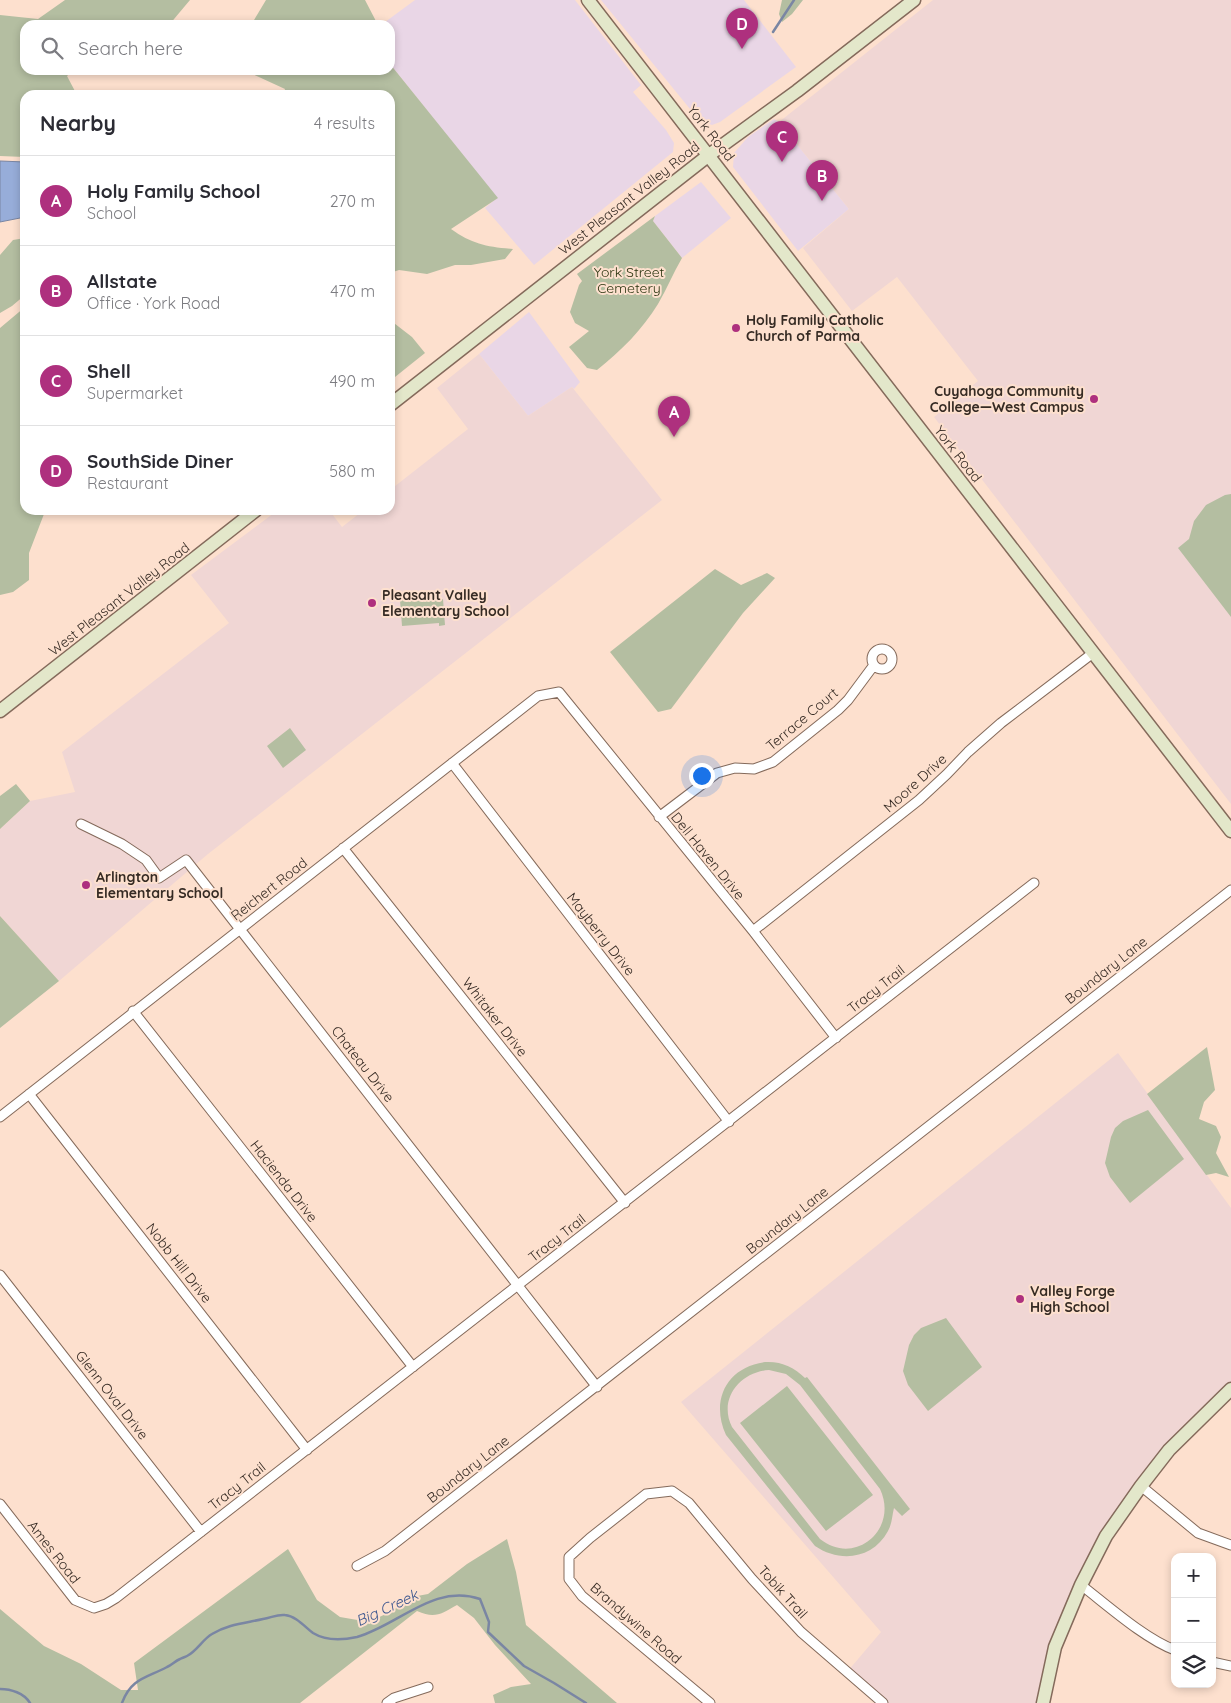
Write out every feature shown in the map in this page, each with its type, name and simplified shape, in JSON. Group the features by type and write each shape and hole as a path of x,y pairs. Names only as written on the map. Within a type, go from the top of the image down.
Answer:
{"main road":[{"name":"York Road","path":"588,0 1231,831"},
{"name":"West Pleasant Valley Road","path":"395,401 709,155 914,0"},
{"name":"West Pleasant Valley Road","path":"0,711 250,515"},
{"path":"1046,1700 1056,1648 1081,1586 1106,1536 1169,1450 1231,1389"}],"street":[{"name":"Moore Drive","path":"753,931 919,800 948,774 968,752 1093,652"},
{"name":"Terrace Court","path":"659,817 717,773 735,768 754,769 773,762 838,710 848,700 874,664"},
{"name":"Dell Haven Drive","path":"559,692 753,931 836,1038"},
{"name":"Reichert Road","path":"0,1117 133,1011 538,696 559,692"},
{"name":"Mayberry Drive","path":"452,764 729,1122"},
{"name":"Chateau Drive","path":"81,824 138,854 146,860 159,878 186,860 597,1387"},
{"name":"Whitaker Drive","path":"343,848 625,1203"},
{"name":"Tracy Trail","path":"94,1608 116,1598 1034,883"},
{"name":"Boundary Lane","path":"357,1566 385,1551 1231,890"},
{"name":"Hacienda Drive","path":"133,1011 413,1367"},
{"name":"Nobb Hill Drive","path":"29,1094 307,1450"},
{"name":"Glenn Oval Drive","path":"0,1275 201,1532"},
{"path":"1141,1486 1198,1533 1231,1545"},
{"name":"Brandywine Road","path":"672,1491 646,1494 590,1538 570,1557 569,1579 582,1596 710,1703"},
{"name":"Tobik Trail","path":"672,1491 689,1503 752,1579 801,1632 884,1703"},
{"name":"Ames Road","path":"0,1504 75,1600 94,1608"},
{"path":"1081,1586 1133,1625 1171,1648"},
{"path":"1216,1663 1231,1666"},
{"path":"387,1703 394,1698 428,1687"}],"shaded area":[{"path":"415,0 575,0 641,85 633,92 666,130 674,143 673,152 534,265 485,208 497,198 395,70 395,20 388,20"},
{"path":"601,0 744,0 796,67 720,122 712,125 699,120"},
{"name":"Cuyahoga Community College—West Campus","path":"933,0 1231,0 1231,804 934,417 978,381 897,277 852,311 803,248 849,209 779,122"},
{"path":"774,119 779,122 849,209 798,251 733,167 734,153 748,137"},
{"path":"701,182 731,218 682,258 653,221 655,216"},
{"path":"529,312 580,382 574,389 572,387 528,416 479,354"},
{"name":"Pleasant Valley Elementary School","path":"479,354 528,416 572,387 662,500 208,854 59,981 0,916 0,829 30,801 75,792 62,752 229,623 191,575 271,515 333,515 342,527 358,515 395,515 395,486 468,429 437,388"},
{"name":"Valley Forge High School","path":"1118,1053 1231,1208 1231,1389 1169,1450 1081,1585 1043,1703 883,1703 847,1672 881,1632 681,1402"}],"green space":[{"path":"65,0 190,0 173,20 20,20 20,75 68,75 74,90 20,90 20,157 0,156 0,15 38,19"},
{"path":"266,0 365,0 375,20 254,20"},
{"path":"782,0 803,0 792,14 782,22 779,14"},
{"path":"395,70 498,198 451,229 480,244 513,249 505,259 471,265 455,265 427,274 399,270 395,271 395,90 285,89 255,75 395,75"},
{"name":"York Street Cemetery","path":"655,216 653,221 682,258 652,314 638,331 623,348 597,370 587,368 569,347 589,331 575,323 570,312 582,281 577,274"},
{"path":"20,239 20,299 0,313 0,255 13,240"},
{"path":"20,311 20,515 44,515 29,553 29,580 13,592 0,595 0,328"},
{"path":"395,324 412,337 425,353 395,377"},
{"path":"1231,494 1231,617 1178,548 1189,539 1194,521 1206,505 1225,495"},
{"path":"715,569 741,585 767,573 775,578 743,613 671,709 658,712 610,652"},
{"path":"405,599 405,601 443,599 445,625 439,626 439,623 402,626 400,600"},
{"path":"290,728 306,750 283,768 267,746"},
{"path":"16,784 30,801 0,829 0,796"},
{"path":"0,916 59,981 0,1028"},
{"path":"1207,1047 1215,1090 1204,1102 1199,1119 1216,1126 1221,1137 1216,1153 1229,1177 1216,1173 1206,1175 1147,1094"},
{"path":"1148,1110 1184,1159 1130,1203 1110,1177 1105,1163 1115,1128 1123,1121"},
{"path":"946,1318 982,1367 928,1411 908,1385 903,1371 909,1345 914,1335 921,1328"},
{"path":"765,1362 787,1365 805,1378 807,1377 910,1509 902,1516 894,1508 888,1531 874,1548 865,1553 845,1556 835,1555 815,1546 726,1435 720,1410 721,1398 725,1387 732,1378 752,1365","holes":["769,1370 786,1374 800,1385 880,1489 884,1504 884,1518 879,1530 870,1540 859,1546 847,1549 833,1547 820,1539 732,1427 728,1417 728,1407 734,1389 741,1382 749,1376"]},
{"path":"787,1386 873,1495 826,1531 740,1423"},
{"path":"507,1539 516,1572 526,1625 617,1703 495,1703 493,1695 511,1687 531,1684 495,1645 474,1618 457,1605 447,1611 433,1615 417,1611 300,1703 0,1703 0,1609 44,1646 81,1664 121,1690 138,1690 134,1663 288,1549 317,1600 340,1617 369,1622 392,1611 412,1597 428,1594 467,1564"}],"water":[{"path":"0,161 20,162 20,218 0,222"}],"waterway":[{"path":"773,32 794,0"},
{"name":"Big Creek","path":"122,1703 130,1688 140,1680 187,1656 209,1636 231,1626 285,1615 297,1620 318,1636 329,1639 346,1639 372,1631 417,1608 447,1596 480,1599 489,1622 488,1632 524,1666 586,1703"},
{"name":"Big Creek","path":"0,1689 17,1692 30,1703"}],"place":[{"name":"SouthSide Diner","path":"742,49"},
{"name":"Shell","path":"782,162"},
{"name":"Allstate","path":"822,201"},
{"name":"Holy Family Catholic Church of Parma","path":"736,328"},
{"name":"Cuyahoga Community College—West Campus","path":"1094,399"},
{"name":"Holy Family School","path":"674,437"},
{"name":"Pleasant Valley Elementary School","path":"372,603"},
{"name":"Arlington Elementary School","path":"86,885"},
{"name":"Valley Forge High School","path":"1020,1299"}]}
